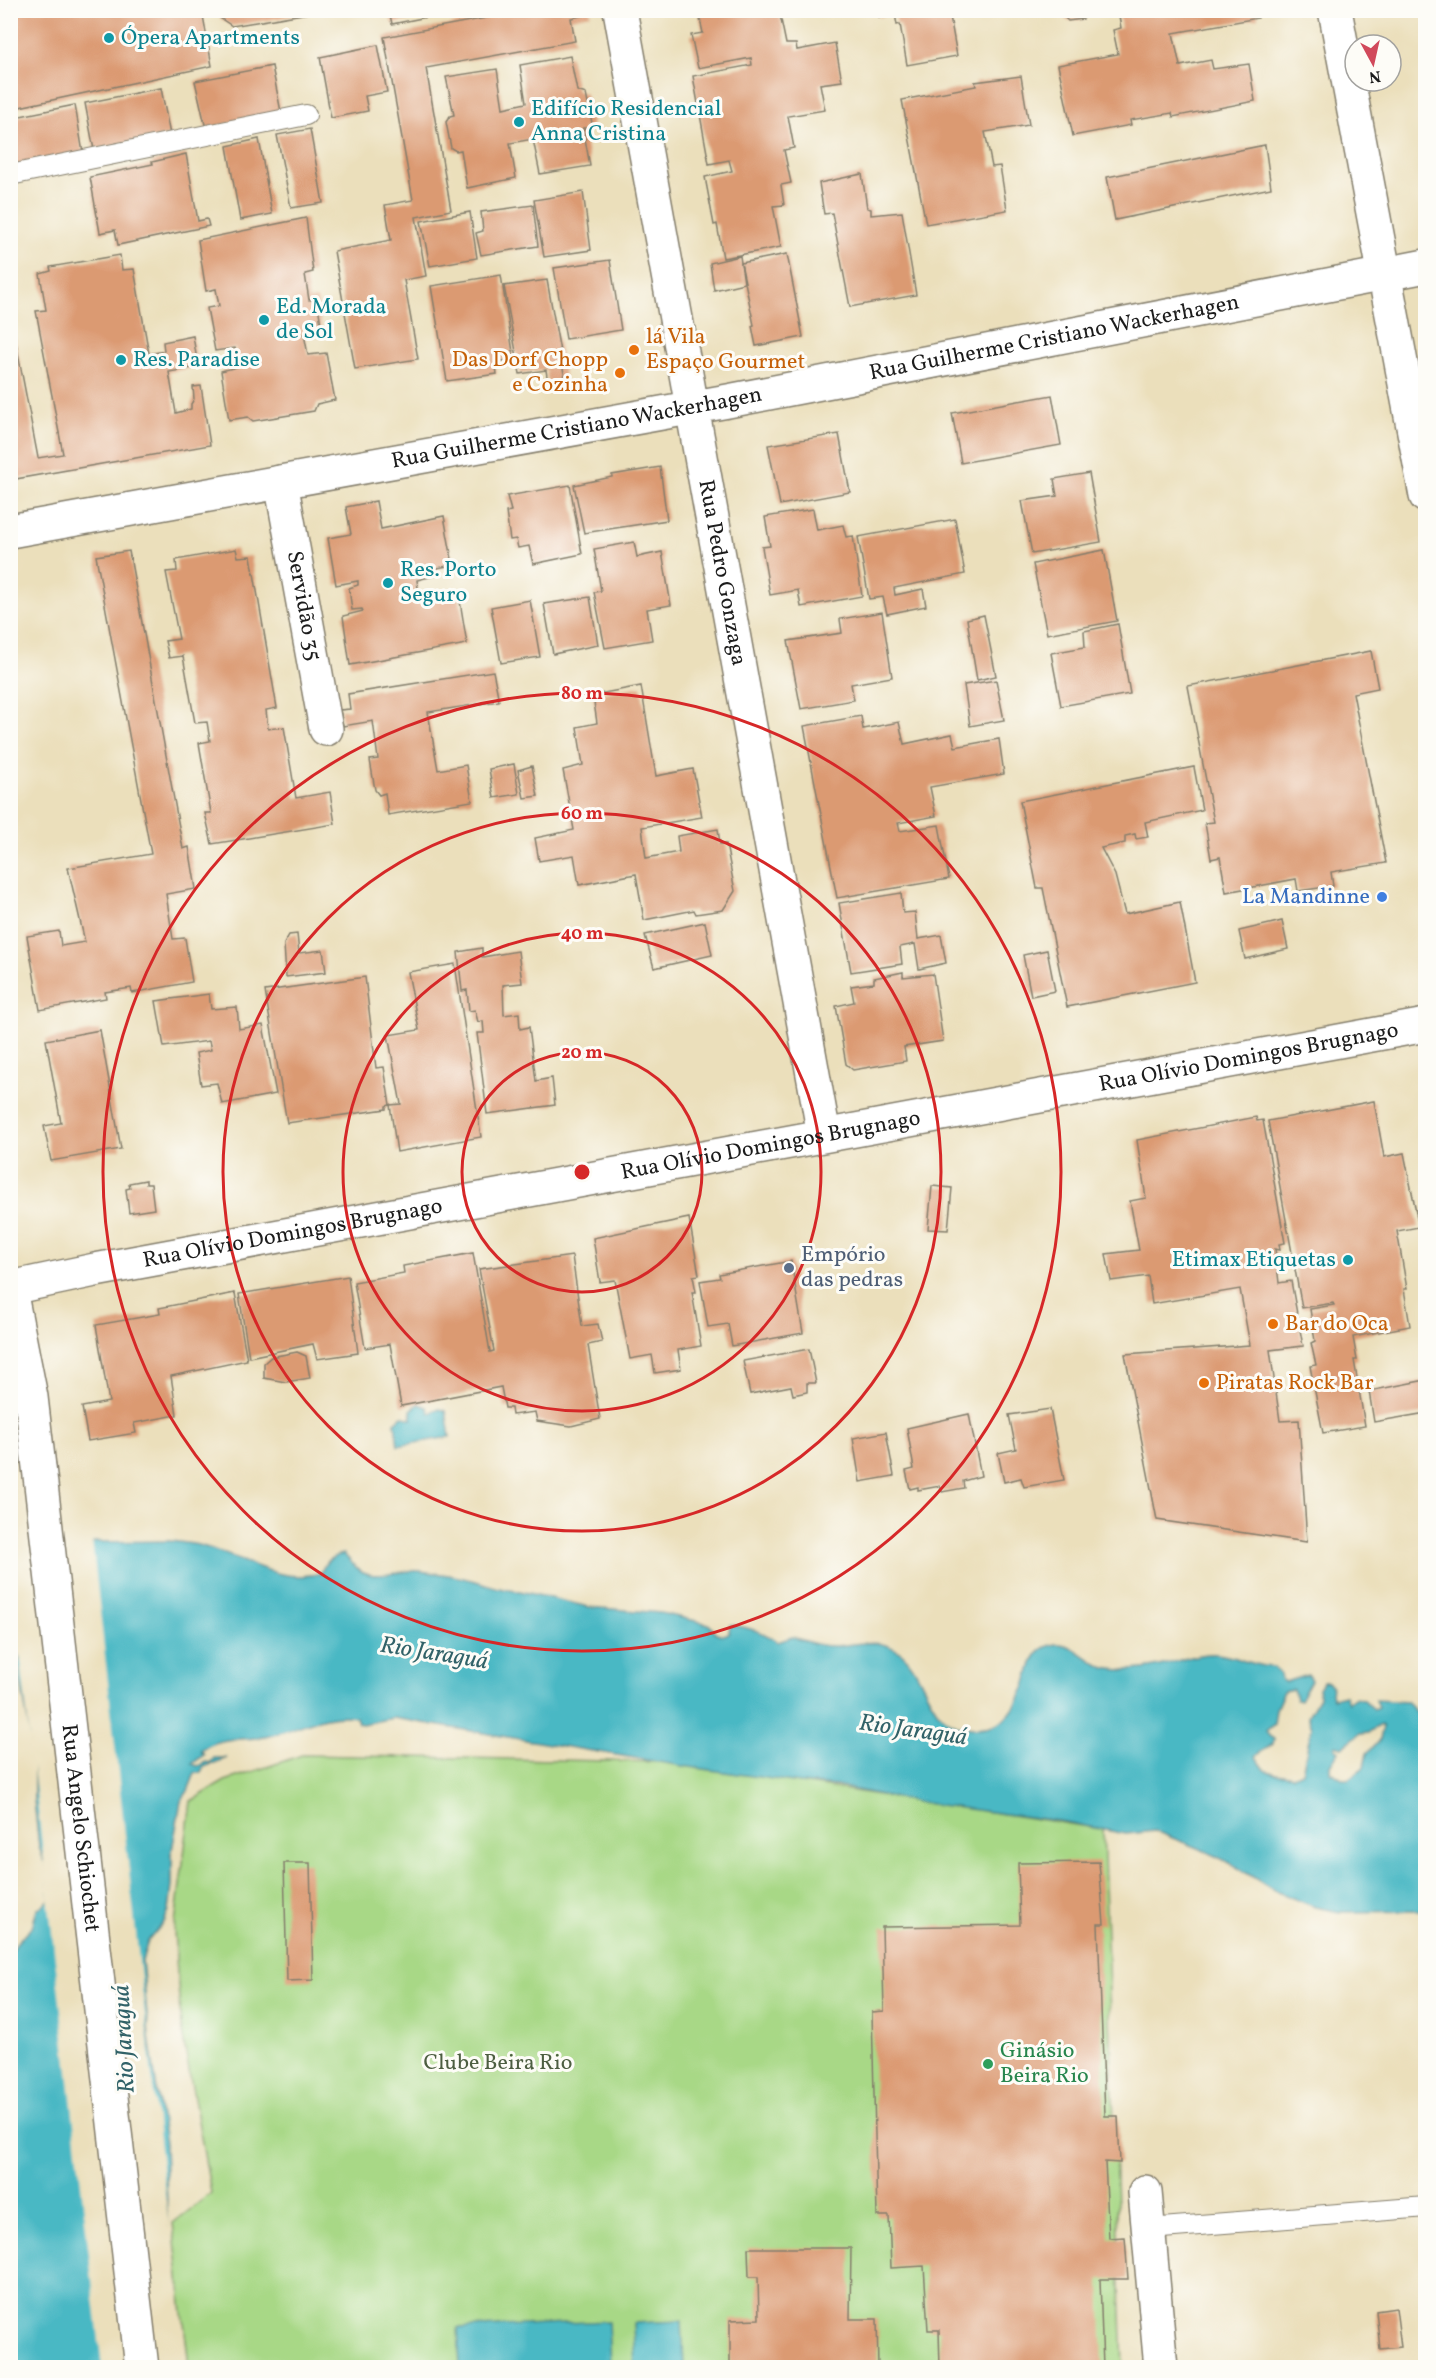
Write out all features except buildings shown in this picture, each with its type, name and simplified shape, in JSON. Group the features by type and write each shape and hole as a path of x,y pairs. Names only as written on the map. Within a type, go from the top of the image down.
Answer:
{"street":[{"name":"Rua Pedro Gonzaga","path":"620,10 824,1135"},
{"path":"1335,10 1425,496"},
{"name":"Rua Guilherme Cristiano Wackerhagen","path":"10,531 692,407 1425,266"},
{"name":"Servidão 35","path":"281,482 326,729"},
{"name":"Rua Olívio Domingos Brugnago","path":"10,1289 107,1268 1425,1025"},
{"name":"Rua Angelo Schiochet","path":"10,1289 33,1415 142,2367"},
{"path":"1144,2192 1161,2367"}],"lane":[{"path":"10,175 306,115"},
{"path":"1149,2229 1425,2207"}],"green space":[{"name":"Clube Beira Rio","path":"302,1755 663,1762 1103,1829 1123,2367 189,2367 173,2223 211,2193 181,2026 174,1931 191,1801 225,1781"}],"water":[{"path":"419,1404 427,1407 430,1414 437,1409 446,1411 450,1437 398,1446 395,1422 402,1416 412,1419 411,1410"},
{"name":"Rio Jaraguá","path":"170,1541 198,1545 274,1572 306,1576 321,1573 329,1560 344,1554 358,1568 369,1574 382,1575 414,1571 448,1575 589,1607 661,1613 709,1624 716,1633 724,1635 729,1633 730,1625 755,1630 778,1642 792,1637 830,1646 878,1643 901,1653 916,1672 928,1696 942,1716 964,1727 990,1726 1007,1716 1020,1698 1034,1658 1048,1646 1065,1645 1102,1667 1122,1670 1153,1667 1202,1654 1224,1655 1274,1667 1280,1674 1281,1680 1285,1682 1308,1675 1311,1680 1300,1700 1296,1699 1293,1689 1284,1691 1276,1709 1274,1724 1266,1731 1274,1739 1273,1744 1255,1756 1266,1771 1293,1776 1302,1772 1312,1727 1308,1716 1319,1697 1319,1688 1323,1682 1332,1685 1333,1698 1345,1695 1348,1702 1356,1697 1374,1709 1379,1707 1376,1700 1407,1702 1421,1718 1425,1717 1425,1911 1340,1912 1315,1907 1275,1891 1232,1864 1205,1851 1155,1831 1126,1834 1065,1822 917,1802 836,1786 683,1766 393,1718 362,1724 358,1723 356,1717 332,1717 265,1737 216,1743 201,1751 204,1755 192,1764 198,1766 206,1762 210,1763 214,1758 227,1758 204,1767 200,1773 195,1773 181,1801 172,1850 169,1910 164,1922 148,1941 142,1961 149,2037 165,2143 169,2270 157,2367 11,2368 10,2154 14,2034 10,1998 11,1954 17,1942 32,1927 37,1910 49,1900 46,1867 39,1846 34,1799 34,1756 18,1665 36,1587 75,1549 95,1542","holes":["1381,1725 1383,1727 1380,1740 1367,1753 1364,1767 1348,1779 1342,1779 1330,1772 1330,1765 1339,1751 1335,1745 1342,1747 1361,1733 1369,1732"]},
{"path":"608,2321 610,2367 460,2367 458,2328"},
{"path":"682,2321 684,2367 635,2367 633,2323"}],"pier":[{"path":"92,1540 171,2246 169,2320 160,2368 102,2367 19,1645 33,1586 43,1566 74,1546"}],"place":[{"name":"Ópera Apartments","path":"109,38"},
{"name":"Edifício Residencial Anna Cristina","path":"519,122"},
{"name":"Ed. Morada de Sol","path":"264,320"},
{"name":"lá Vila Espaço Gourmet","path":"634,350"},
{"name":"Res. Paradise","path":"121,360"},
{"name":"Das Dorf Chopp e Cozinha","path":"620,373"},
{"name":"Res. Porto Seguro","path":"388,583"},
{"name":"La Mandinne","path":"1382,897"},
{"name":"Etimax Etiquetas","path":"1348,1260"},
{"name":"Empório das pedras","path":"789,1268"},
{"name":"Bar do Oca","path":"1273,1324"},
{"name":"Piratas Rock Bar","path":"1204,1383"},
{"name":"Ginásio Beira Rio","path":"988,2064"}]}
